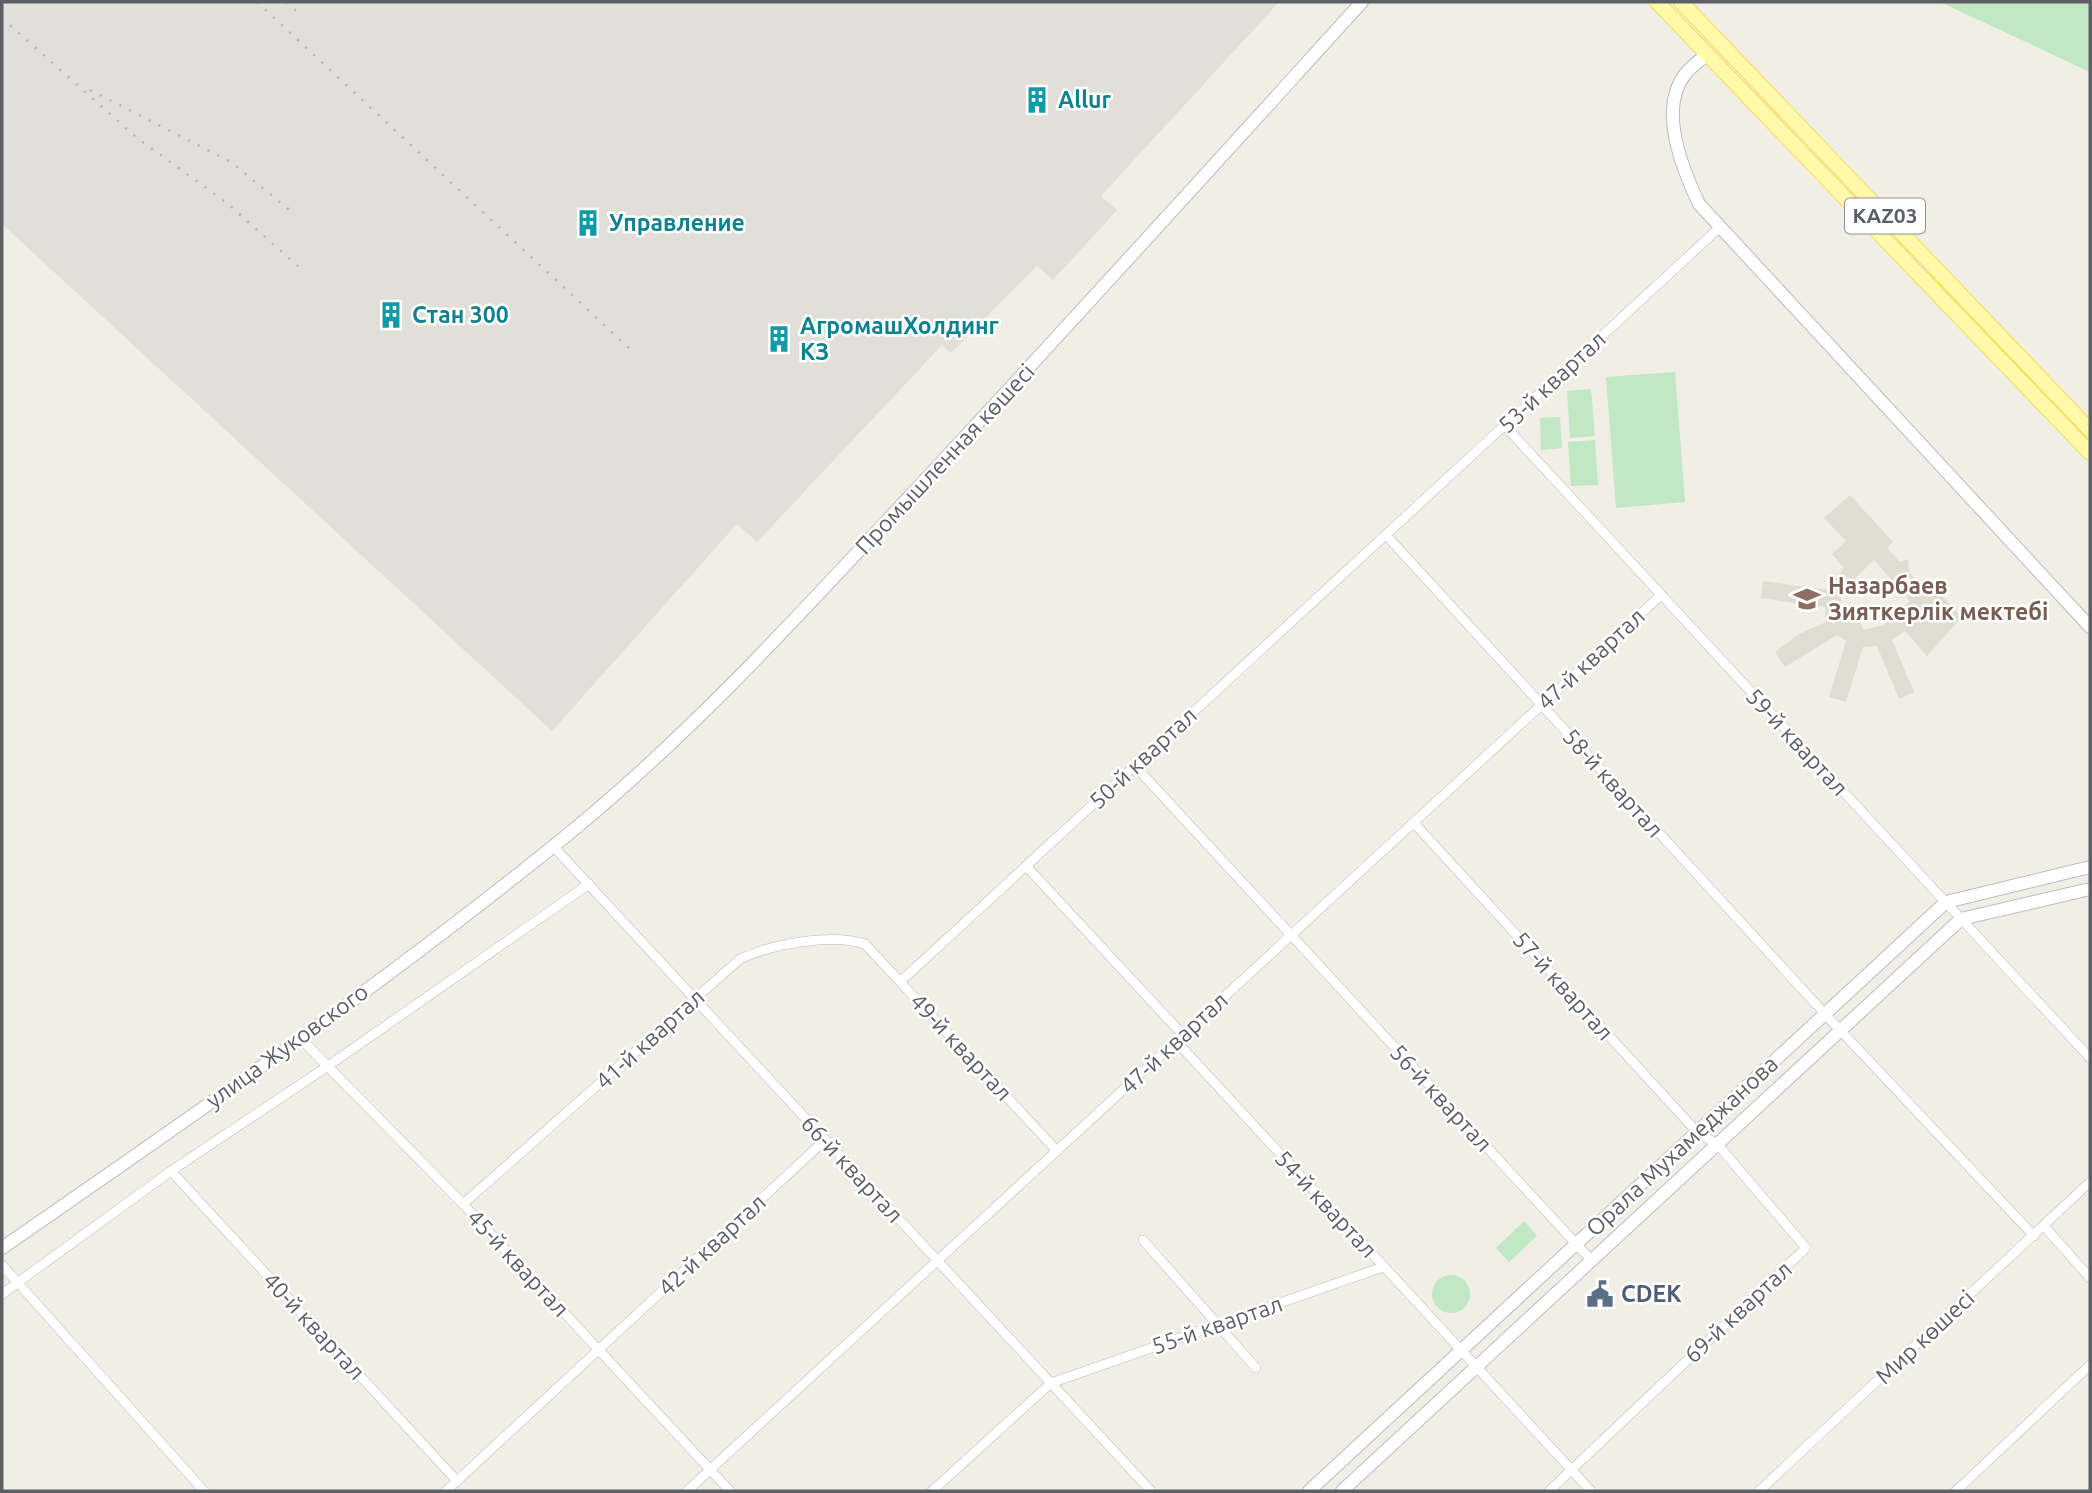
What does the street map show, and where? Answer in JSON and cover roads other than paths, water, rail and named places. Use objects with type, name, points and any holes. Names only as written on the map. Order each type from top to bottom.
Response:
[{"type":"main road","name":"KАZ03","points":[[1657,2],[2090,453]]},
{"type":"main road","name":"KАZ03","points":[[1681,2],[2090,430]]},
{"type":"main road","points":[[1707,54],[1718,41]]},
{"type":"street","name":"Промышленная көшесі","points":[[566,836],[687,727],[824,588],[1076,318],[1362,2]]},
{"type":"street","points":[[1707,54],[1684,76],[1674,95],[1674,117],[1687,178],[1699,204],[1718,229],[2090,627]]},
{"type":"street","name":"53-й квартал","points":[[1386,535],[1718,229]]},
{"type":"street","name":"59-й квартал","points":[[1505,425],[2090,1058]]},
{"type":"street","name":"58-й квартал","points":[[1386,535],[1840,1031],[2034,1236]]},
{"type":"street","name":"50-й квартал","points":[[901,981],[1386,535]]},
{"type":"street","name":"47-й квартал","points":[[687,1491],[1661,595]]},
{"type":"street","name":"56-й квартал","points":[[1135,766],[1591,1261]]},
{"type":"street","name":"57-й квартал","points":[[1414,823],[1697,1132],[1717,1144]]},
{"type":"street","name":"улица Жуковского","points":[[2,1248],[301,1039],[566,836]]},
{"type":"street","name":"66-й квартал","points":[[553,846],[1151,1491]]},
{"type":"street","name":"54-й квартал","points":[[1026,866],[1383,1267],[1591,1491]]},
{"type":"street","name":"Орала Мухамеджанова","points":[[1309,1491],[1946,902],[2090,867]]},
{"type":"street","points":[[2,1294],[171,1171],[328,1066],[589,884]]},
{"type":"street","name":"Орала Мухамеджанова","points":[[1342,1491],[1961,919],[2090,889]]},
{"type":"street","name":"41-й квартал","points":[[464,1204],[740,959],[761,949],[846,938],[865,944]]},
{"type":"street","name":"49-й квартал","points":[[865,944],[1057,1151]]},
{"type":"street","name":"45-й квартал","points":[[301,1039],[464,1204],[730,1491]]},
{"type":"street","name":"42-й квартал","points":[[446,1491],[825,1140]]},
{"type":"street","name":"69-й квартал","points":[[1572,1470],[1806,1248],[1717,1144]]},
{"type":"street","name":"40-й квартал","points":[[171,1171],[457,1481]]},
{"type":"street","name":"Мир көшесі","points":[[1759,1491],[2090,1184]]},
{"type":"street","points":[[2044,1226],[2090,1278]]},
{"type":"street","points":[[1143,1240],[1256,1368]]},
{"type":"street","points":[[2,1265],[15,1283],[204,1491]]},
{"type":"street","name":"55-й квартал","points":[[1051,1383],[1383,1267]]},
{"type":"street","points":[[1956,1491],[2090,1365]]},
{"type":"street","points":[[932,1491],[1051,1383]]},
{"type":"street","points":[[1549,1491],[1572,1470]]},
{"type":"railway","points":[[257,2],[629,348]]},
{"type":"railway","points":[[286,2],[301,15]]},
{"type":"railway","points":[[2,18],[137,138],[227,203],[300,268]]},
{"type":"railway","points":[[90,90],[231,162],[292,212]]},
{"type":"place","name":"Allur","points":[[1037,100]]},
{"type":"place","name":"Управление","points":[[588,223]]},
{"type":"place","name":"Стан 300","points":[[391,315]]},
{"type":"place","name":"АгромашХолдинг КЗ","points":[[779,339]]},
{"type":"place","name":"Назарбаев Зияткерлік мектебі","points":[[1807,599]]},
{"type":"place","name":"CDEK","points":[[1600,1294]]}]
